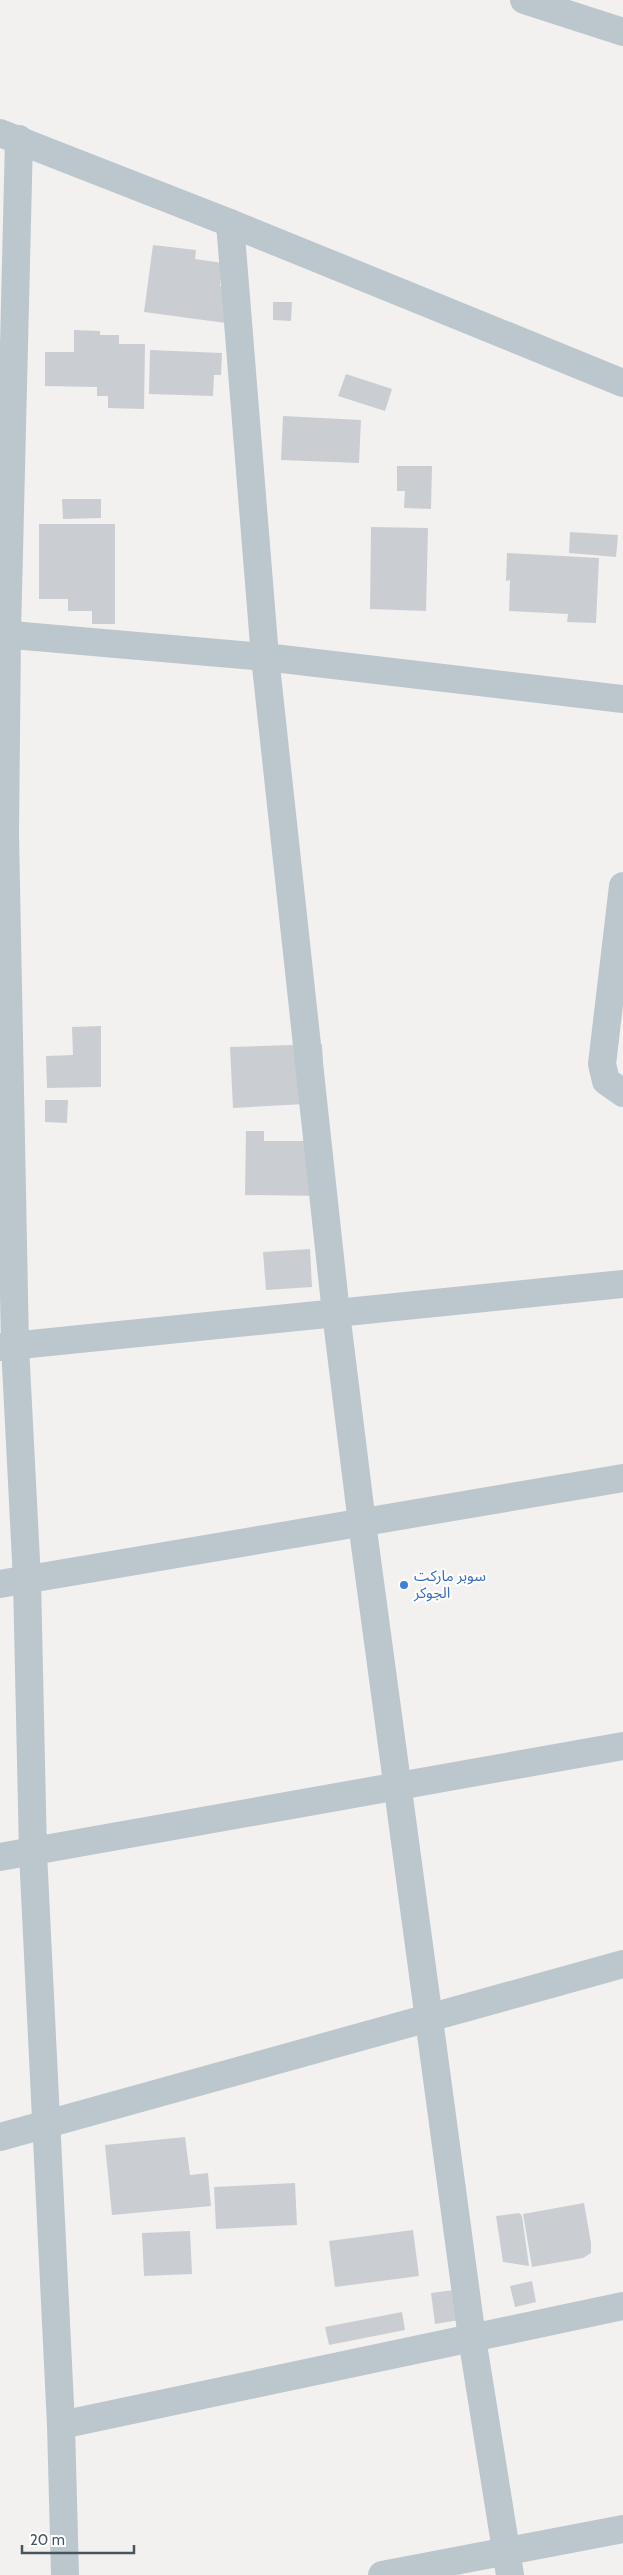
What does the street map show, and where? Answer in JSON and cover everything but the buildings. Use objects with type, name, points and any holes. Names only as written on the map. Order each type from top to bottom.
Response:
[{"type":"street","points":[[524,0],[623,32]]},
{"type":"street","points":[[64,2575],[61,2425],[33,1853],[27,1580],[8,1346],[4,634],[9,136],[230,223],[623,383]]},
{"type":"street","points":[[230,223],[265,657],[304,1002],[336,1313],[362,1523],[472,2338],[509,2564]]},
{"type":"street","points":[[4,634],[265,657],[623,698]]},
{"type":"street","points":[[623,886],[602,1064],[606,1081],[623,1093]]},
{"type":"street","points":[[8,1346],[623,1284]]},
{"type":"street","points":[[0,1584],[623,1478]]},
{"type":"street","points":[[0,1858],[623,1746]]},
{"type":"street","points":[[0,2137],[623,1964]]},
{"type":"street","points":[[61,2425],[623,2306]]},
{"type":"street","points":[[382,2575],[509,2564],[623,2529]]},
{"type":"place","name":"سوبر ماركت الجوكر","points":[[404,1585]]}]
